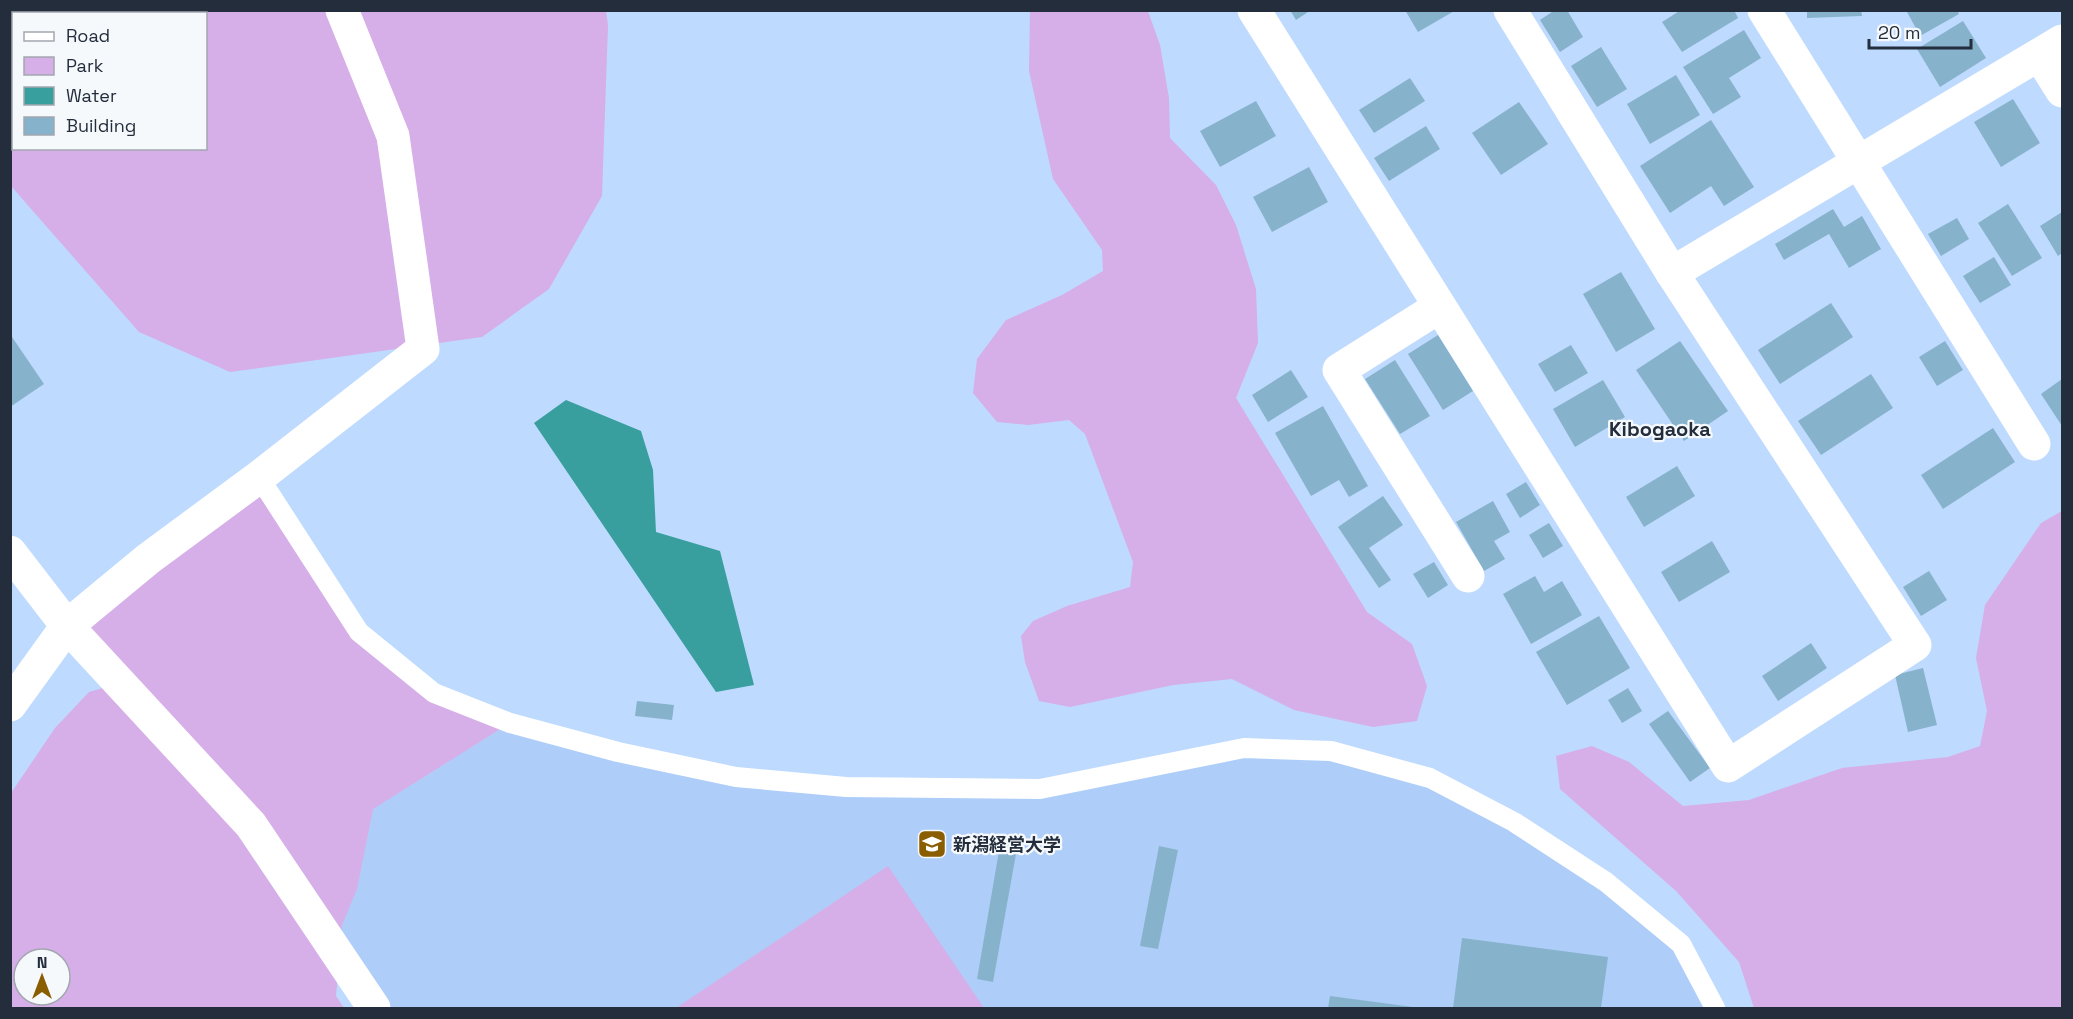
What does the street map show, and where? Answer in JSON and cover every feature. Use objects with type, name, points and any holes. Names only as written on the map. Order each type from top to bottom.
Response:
[{"type":"street","points":[[10,705],[67,626],[148,559],[259,477],[423,349],[393,136],[342,10]]},
{"type":"street","points":[[1254,10],[1728,766],[1915,645],[1672,273],[1510,10]]},
{"type":"street","points":[[1764,10],[2034,444]]},
{"type":"street","points":[[1672,273],[2051,48],[2062,91]]},
{"type":"street","points":[[1440,307],[1339,370],[1468,576]]},
{"type":"street","points":[[10,552],[67,626],[251,825],[374,1008]]},
{"type":"lane","points":[[259,477],[359,632],[434,693],[510,723],[618,752],[736,777],[846,788],[1040,789],[1244,748],[1331,751],[1430,778],[1514,822],[1606,882],[1681,944],[1715,1008]]},
{"type":"shaded area","name":"新潟経営大学","points":[[510,723],[736,777],[1040,789],[1244,748],[1331,751],[1430,778],[1514,822],[1681,944],[1715,1008],[374,1008],[279,867]]},
{"type":"green space","points":[[606,11],[608,25],[602,196],[549,289],[482,337],[230,372],[139,332],[11,186],[10,42],[12,41],[12,150],[207,150],[207,12],[200,12]]},
{"type":"green space","points":[[1030,11],[1148,11],[1160,45],[1169,98],[1170,138],[1216,185],[1236,225],[1256,289],[1258,343],[1236,398],[1367,612],[1412,644],[1427,686],[1417,721],[1373,727],[1294,710],[1232,679],[1173,685],[1070,707],[1039,701],[1025,662],[1021,636],[1033,621],[1067,606],[1130,587],[1133,562],[1085,434],[1069,420],[1028,425],[997,422],[973,393],[977,359],[1006,320],[1062,295],[1103,271],[1102,250],[1053,179],[1029,71]]},
{"type":"green space","points":[[259,477],[359,632],[434,693],[510,723],[373,809],[357,889],[342,925],[336,996],[344,1008],[11,1008],[11,793],[55,728],[89,692],[120,683],[67,626]]},
{"type":"green space","points":[[2062,511],[2062,1008],[1754,1008],[1739,962],[1676,891],[1560,789],[1556,756],[1592,746],[1629,762],[1683,806],[1749,800],[1842,768],[1948,757],[1980,746],[1987,711],[1976,658],[1985,605],[2041,523]]},
{"type":"green space","points":[[888,866],[984,1008],[676,1008]]},
{"type":"water","points":[[566,400],[641,431],[653,470],[656,532],[720,551],[754,685],[716,692],[534,423]]},
{"type":"building","points":[[1290,10],[1311,10],[1296,20]]},
{"type":"building","points":[[1405,10],[1456,10],[1418,32]]},
{"type":"building","points":[[1555,10],[1567,10],[1583,37],[1560,52],[1540,20]]},
{"type":"building","points":[[1681,10],[1734,10],[1738,18],[1682,52],[1662,22]]},
{"type":"building","points":[[1807,10],[1861,10],[1862,16],[1807,18]]},
{"type":"building","points":[[1906,10],[1957,10],[1959,14],[1920,36]]},
{"type":"building","points":[[1963,21],[1986,58],[1940,87],[1917,49]]},
{"type":"building","points":[[1744,30],[1761,58],[1729,78],[1741,97],[1713,114],[1683,67]]},
{"type":"building","points":[[1601,47],[1627,89],[1597,107],[1571,66]]},
{"type":"building","points":[[1676,75],[1700,115],[1650,144],[1627,104]]},
{"type":"building","points":[[1410,78],[1425,101],[1374,133],[1359,110]]},
{"type":"building","points":[[2013,99],[2040,143],[2001,167],[1974,122]]},
{"type":"building","points":[[1256,101],[1276,136],[1220,167],[1200,131]]},
{"type":"building","points":[[1519,102],[1548,144],[1501,175],[1472,133]]},
{"type":"building","points":[[1711,120],[1754,187],[1724,206],[1711,186],[1670,213],[1640,166]]},
{"type":"building","points":[[1426,126],[1440,149],[1389,181],[1374,158]]},
{"type":"building","points":[[1309,167],[1328,202],[1272,232],[1253,197]]},
{"type":"building","points":[[2008,204],[2042,258],[2012,276],[1978,223]]},
{"type":"building","points":[[1833,209],[1844,227],[1862,216],[1881,249],[1849,268],[1829,234],[1784,260],[1775,244]]},
{"type":"building","points":[[2062,212],[2062,253],[2058,256],[2040,226]]},
{"type":"building","points":[[1957,218],[1969,239],[1941,256],[1928,234]]},
{"type":"building","points":[[1994,257],[2011,285],[1980,303],[1963,276]]},
{"type":"building","points":[[1621,272],[1655,329],[1616,352],[1583,294]]},
{"type":"building","points":[[1831,303],[1853,337],[1780,384],[1758,350]]},
{"type":"building","points":[[10,334],[44,384],[10,407]]},
{"type":"building","points":[[1438,335],[1473,391],[1443,410],[1408,354]]},
{"type":"building","points":[[1680,341],[1728,411],[1684,441],[1636,370]]},
{"type":"building","points":[[1945,341],[1963,370],[1937,386],[1919,357]]},
{"type":"building","points":[[1571,345],[1588,373],[1555,392],[1538,364]]},
{"type":"building","points":[[1395,360],[1430,416],[1400,434],[1365,379]]},
{"type":"building","points":[[1291,370],[1308,397],[1268,422],[1252,395]]},
{"type":"building","points":[[1871,374],[1893,408],[1821,455],[1798,421]]},
{"type":"building","points":[[2062,379],[2062,426],[2041,394]]},
{"type":"building","points":[[1603,380],[1625,417],[1575,447],[1553,409]]},
{"type":"building","points":[[1323,406],[1368,486],[1349,497],[1339,480],[1311,496],[1275,433]]},
{"type":"building","points":[[1993,428],[2015,462],[1943,509],[1921,475]]},
{"type":"building","points":[[1677,466],[1695,496],[1644,527],[1626,497]]},
{"type":"building","points":[[1526,482],[1540,505],[1520,518],[1506,494]]},
{"type":"building","points":[[1383,496],[1403,525],[1369,548],[1391,580],[1379,588],[1338,527]]},
{"type":"building","points":[[1493,501],[1510,532],[1494,541],[1505,559],[1484,571],[1456,522]]},
{"type":"building","points":[[1549,523],[1563,546],[1543,558],[1529,535]]},
{"type":"building","points":[[1712,541],[1730,572],[1679,602],[1661,572]]},
{"type":"building","points":[[1434,562],[1448,585],[1428,598],[1413,574]]},
{"type":"building","points":[[1929,571],[1947,600],[1921,616],[1903,587]]},
{"type":"building","points":[[1535,576],[1544,592],[1562,581],[1582,615],[1531,644],[1503,594]]},
{"type":"building","points":[[1599,616],[1630,668],[1567,705],[1536,652]]},
{"type":"building","points":[[1811,643],[1827,668],[1778,701],[1762,676]]},
{"type":"building","points":[[1923,668],[1937,725],[1908,732],[1895,675]]},
{"type":"building","points":[[1628,688],[1642,711],[1622,723],[1608,700]]},
{"type":"building","points":[[637,701],[674,705],[672,720],[635,716]]},
{"type":"building","points":[[1668,711],[1710,768],[1690,782],[1649,724]]},
{"type":"building","points":[[1159,846],[1178,850],[1158,949],[1140,946]]},
{"type":"building","points":[[999,851],[1016,854],[993,982],[977,979]]},
{"type":"building","points":[[1462,938],[1608,957],[1601,1008],[1453,1008]]},
{"type":"building","points":[[1330,996],[1413,1007],[1413,1008],[1328,1008]]},
{"type":"place","name":"新潟経営大学","points":[[932,844]]},
{"type":"district","name":"Kibogaoka","points":[[1660,429]]}]
